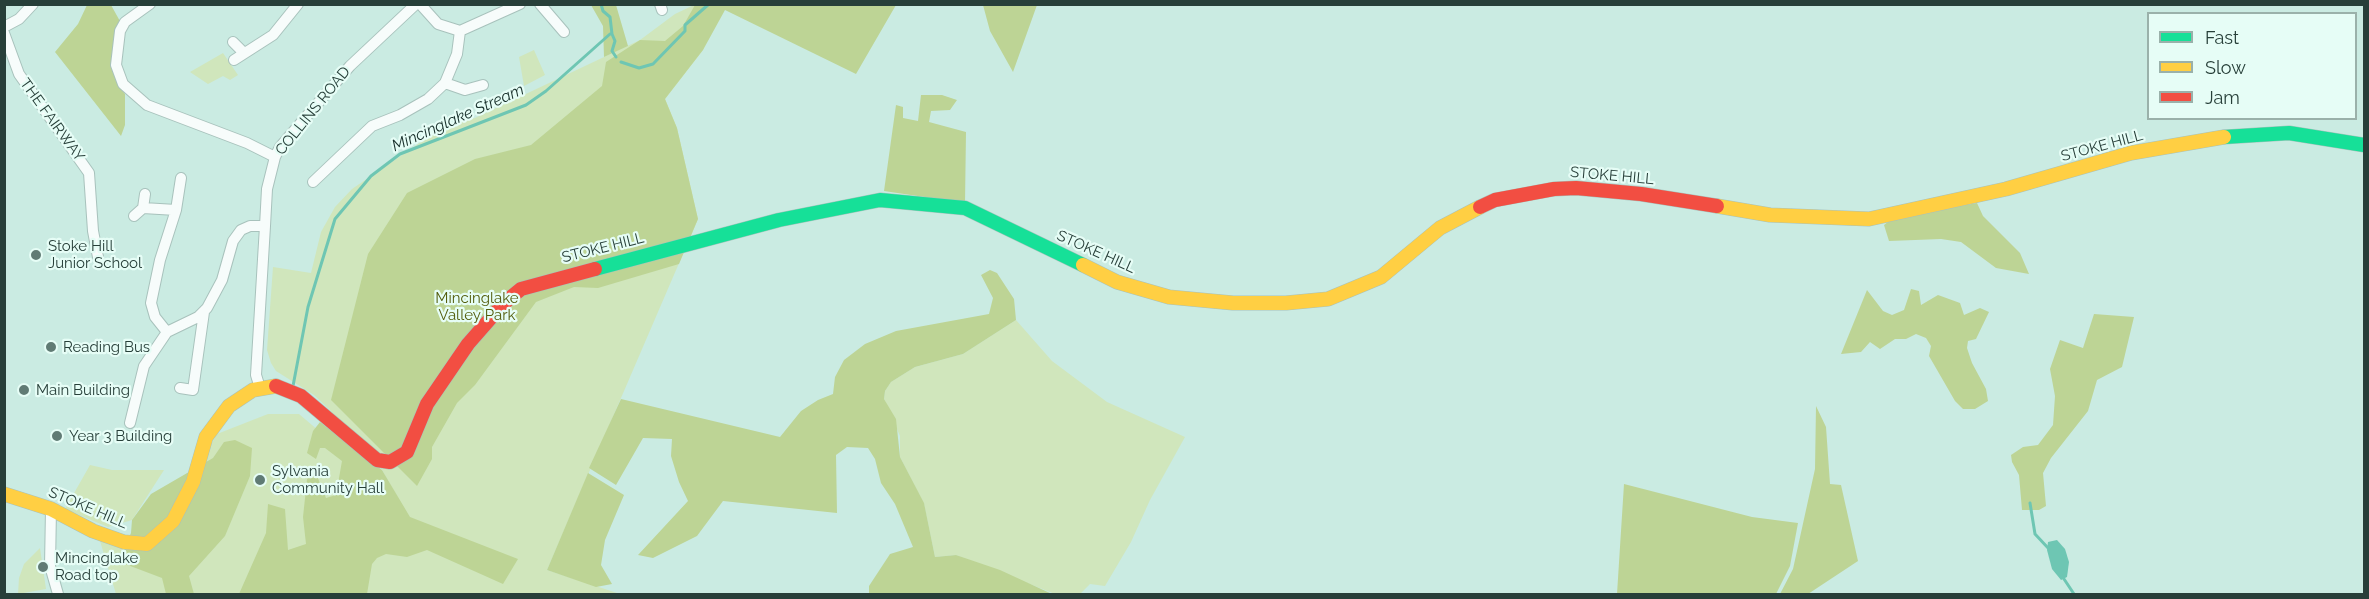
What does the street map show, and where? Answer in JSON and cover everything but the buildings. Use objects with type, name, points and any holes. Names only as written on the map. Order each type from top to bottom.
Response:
[{"type":"street","points":[[4,27],[19,19],[33,4]]},
{"type":"street","points":[[150,4],[125,22],[120,32],[116,65],[123,84],[147,105],[247,142],[275,157]]},
{"type":"street","points":[[232,42],[238,56],[273,35],[298,4]]},
{"type":"street","points":[[418,4],[438,24],[460,31],[520,4]]},
{"type":"street","name":"COLLINS ROAD","points":[[260,388],[256,375],[267,189],[275,157],[280,147],[350,66],[418,4]]},
{"type":"street","points":[[540,4],[562,29],[550,33]]},
{"type":"street","points":[[313,182],[372,126],[420,104],[445,83],[457,54],[460,31]]},
{"type":"street","name":"THE FAIRWAY","points":[[4,33],[12,59],[24,84],[94,171],[98,257]]},
{"type":"street","points":[[445,83],[465,90],[483,86]]},
{"type":"street","name":"STOKE HILL","points":[[4,494],[51,509],[93,531],[124,542],[147,544],[173,521],[193,482],[206,437],[229,406],[242,396],[260,388],[275,386],[292,391],[377,460],[390,462],[407,452],[428,404],[468,344],[504,303],[521,289],[779,220],[880,200],[965,208],[1117,282],[1169,297],[1233,303],[1286,303],[1328,299],[1363,286],[1381,277],[1440,228],[1468,213],[1495,200],[1554,189],[1576,188],[1641,194],[1770,215],[1869,219],[2006,189],[2131,153],[2220,137],[2289,132],[2364,145]]},
{"type":"street","points":[[166,332],[155,317],[151,303],[160,260],[176,210],[181,178]]},
{"type":"street","points":[[134,216],[143,208],[145,194]]},
{"type":"street","points":[[143,208],[176,210]]},
{"type":"street","points":[[180,388],[193,390],[204,312],[222,280],[233,241],[241,230],[250,226],[265,226]]},
{"type":"street","points":[[130,423],[144,366],[166,332],[204,312]]},
{"type":"street","points":[[51,509],[50,566],[58,594]]},
{"type":"green space","points":[[87,5],[111,5],[121,23],[117,83],[125,94],[125,125],[121,136],[55,52],[78,24]]},
{"type":"green space","points":[[591,5],[616,5],[628,46],[604,57],[603,26]]},
{"type":"green space","name":"Mincinglake Valley Park","points":[[694,5],[720,5],[703,50],[665,99],[677,128],[698,219],[547,570],[620,594],[116,594],[100,541],[149,551],[217,434],[268,414],[299,414],[398,498],[382,470],[330,410],[314,395],[276,371],[271,363],[267,350],[273,267],[311,273],[321,232],[335,207],[352,189],[443,127],[475,118],[640,40],[675,14]]},
{"type":"green space","points":[[695,5],[896,5],[856,74],[725,10],[703,50],[665,99],[677,128],[698,219],[679,264],[598,288],[574,287],[536,302],[475,385],[457,403],[432,447],[432,459],[417,486],[331,400],[368,254],[407,193],[475,159],[531,145],[602,86],[606,62],[640,40],[665,41],[683,26]]},
{"type":"green space","points":[[983,5],[1037,5],[1013,72],[990,31]]},
{"type":"green space","points":[[534,50],[545,75],[524,86],[519,57]]},
{"type":"green space","points":[[223,53],[238,75],[230,80],[223,76],[208,84],[190,72]]},
{"type":"green space","points":[[921,95],[942,95],[957,100],[950,110],[931,111],[929,122],[966,132],[965,203],[884,191],[896,105],[903,107],[903,118],[918,121]]},
{"type":"green space","points":[[1977,203],[1983,216],[2020,253],[2029,274],[1996,268],[1961,242],[1941,239],[1889,241],[1884,225],[1893,218]]},
{"type":"green space","points":[[990,270],[997,273],[1014,299],[1016,320],[963,354],[915,367],[891,382],[885,391],[884,399],[896,419],[900,457],[924,503],[935,557],[956,555],[1000,570],[1052,594],[869,594],[869,586],[890,554],[913,547],[895,504],[881,483],[875,459],[868,448],[847,447],[836,455],[837,513],[723,501],[697,536],[653,558],[638,555],[688,501],[671,456],[672,439],[643,438],[616,485],[589,468],[621,399],[780,437],[801,411],[833,394],[835,377],[844,360],[865,344],[896,331],[989,314],[993,298],[981,275]]},
{"type":"green space","points":[[1911,289],[1919,291],[1921,305],[1938,295],[1960,303],[1964,315],[1980,308],[1989,312],[1976,339],[1968,341],[1967,348],[1972,363],[1986,389],[1988,401],[1975,409],[1963,409],[1955,401],[1929,356],[1931,346],[1926,338],[1916,334],[1906,339],[1895,339],[1880,349],[1870,342],[1861,352],[1841,354],[1867,290],[1883,311],[1892,315],[1904,310]]},
{"type":"green space","points":[[2094,314],[2134,317],[2122,367],[2097,380],[2088,411],[2051,458],[2043,473],[2046,506],[2039,510],[2022,510],[2019,475],[2011,455],[2023,447],[2038,445],[2053,425],[2055,396],[2050,369],[2060,340],[2083,348]]},
{"type":"green space","points":[[1016,320],[1052,361],[1107,402],[1185,437],[1150,500],[1131,542],[1105,586],[1090,584],[1080,594],[1055,594],[956,555],[935,557],[924,504],[900,457],[900,436],[884,399],[885,391],[891,382],[915,367],[963,354]]},
{"type":"green space","points":[[1816,406],[1826,427],[1830,484],[1841,485],[1858,561],[1808,594],[1780,594],[1793,569],[1815,469]]},
{"type":"green space","points":[[320,422],[382,470],[410,517],[518,559],[503,584],[427,550],[407,557],[386,554],[377,558],[372,564],[367,594],[239,594],[266,533],[268,504],[285,509],[288,550],[306,544],[303,517],[308,470],[317,476],[326,498],[336,495],[342,461],[325,448],[320,448],[316,459],[307,453],[313,431]]},
{"type":"green space","points":[[235,440],[252,448],[250,476],[225,536],[189,576],[194,594],[166,594],[162,578],[125,564],[123,551],[131,533],[132,520],[151,494],[213,458],[224,442]]},
{"type":"green space","points":[[90,465],[112,470],[164,470],[132,520],[108,527],[65,509]]},
{"type":"green space","points":[[588,473],[624,495],[605,540],[601,565],[612,584],[596,587],[547,570]]},
{"type":"green space","points":[[1624,484],[1752,517],[1798,523],[1790,566],[1776,594],[1617,594]]},
{"type":"green space","points":[[40,548],[46,589],[18,594],[19,578],[24,564]]},
{"type":"shaded area","points":[[2057,540],[2065,549],[2069,562],[2067,577],[2061,580],[2052,569],[2047,550],[2048,542]]},
{"type":"waterway","points":[[601,4],[603,11],[610,17],[612,34]]},
{"type":"waterway","name":"Mincinglake Stream","points":[[621,62],[639,68],[653,64],[685,31],[685,25],[709,4]]},
{"type":"waterway","name":"Mincinglake Stream","points":[[293,386],[308,307],[335,219],[371,176],[400,154],[526,105],[546,91],[610,34],[615,41],[612,51],[616,57]]},
{"type":"waterway","points":[[2030,503],[2035,534],[2049,549]]},
{"type":"waterway","points":[[2062,576],[2074,594]]},
{"type":"traffic: fast","points":[[2224,137],[2289,133],[2364,145]]},
{"type":"traffic: fast","points":[[595,269],[779,220],[880,200],[965,208],[1083,265]]},
{"type":"traffic: slow","points":[[1717,206],[1770,215],[1869,219],[2006,189],[2131,153],[2224,137]]},
{"type":"traffic: slow","points":[[1083,265],[1117,282],[1169,297],[1233,303],[1286,303],[1328,299],[1381,277],[1440,228],[1480,207]]},
{"type":"traffic: slow","points":[[4,494],[51,509],[93,531],[124,542],[147,544],[173,521],[193,482],[206,437],[229,406],[253,390],[276,386]]},
{"type":"traffic: jam","points":[[1480,207],[1495,200],[1554,189],[1576,188],[1641,194],[1717,206]]},
{"type":"traffic: jam","points":[[276,386],[301,396],[377,460],[390,462],[407,452],[427,404],[468,344],[504,303],[521,289],[595,269]]},
{"type":"place","name":"Stoke Hill Junior School","points":[[36,255]]},
{"type":"place","name":"Reading Bus","points":[[51,347]]},
{"type":"place","name":"Main Building","points":[[24,390]]},
{"type":"place","name":"Year 3 Building","points":[[57,436]]},
{"type":"place","name":"Sylvania Community Hall","points":[[260,480]]},
{"type":"place","name":"Mincinglake Road top","points":[[43,567]]}]
